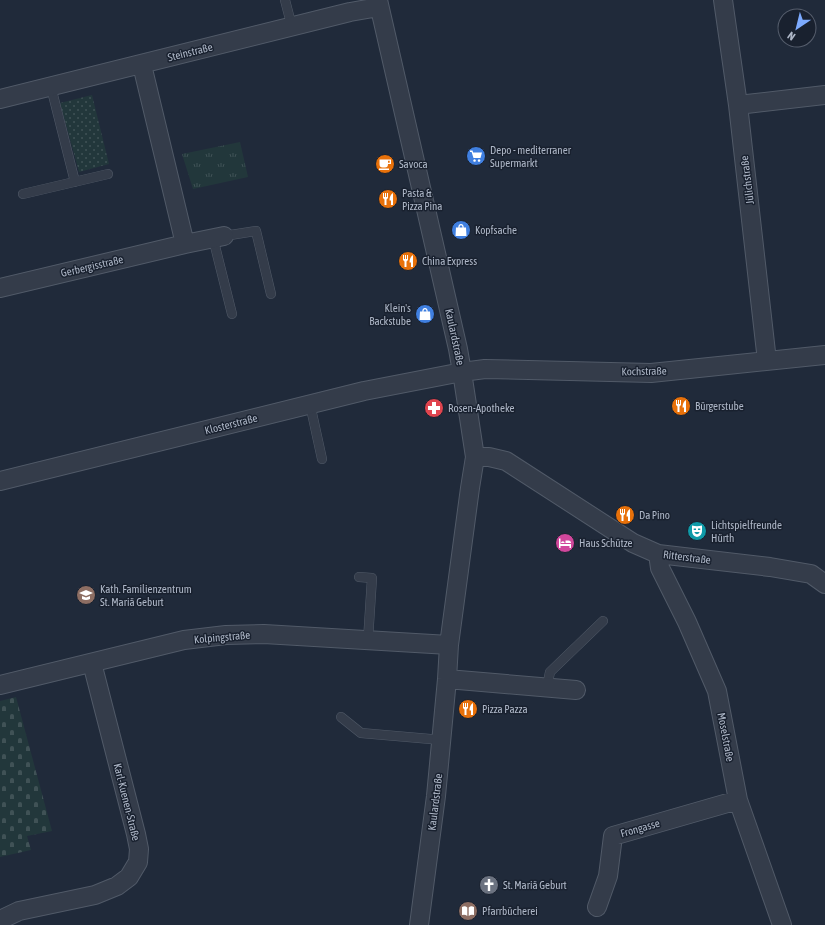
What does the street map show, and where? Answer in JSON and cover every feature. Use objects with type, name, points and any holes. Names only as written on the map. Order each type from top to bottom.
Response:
[{"type":"street","name":"Jülichstraße","points":[[723,0],[738,105],[767,361]]},
{"type":"street","name":"Steinstraße","points":[[0,99],[292,27],[379,3]]},
{"type":"street","name":"Kaulardstraße","points":[[379,3],[462,372],[475,457],[468,496],[449,645],[442,740],[419,925]]},
{"type":"street","points":[[142,64],[185,244]]},
{"type":"street","points":[[738,105],[825,95]]},
{"type":"street","name":"Gerbergisstraße","points":[[0,288],[219,237]]},
{"type":"street","name":"Kochstraße","points":[[462,372],[490,369],[651,373],[825,355]]},
{"type":"street","name":"Klosterstraße","points":[[0,481],[364,391],[462,372]]},
{"type":"street","name":"Ritterstraße","points":[[475,457],[489,457],[506,461],[633,543],[658,554],[776,568],[811,574],[825,584]]},
{"type":"street","name":"Moselstraße","points":[[658,554],[660,568],[687,622],[717,691],[738,800],[782,925]]},
{"type":"street","name":"Kolpingstraße","points":[[0,685],[184,640],[226,635],[264,634],[449,645]]},
{"type":"street","name":"Karl-Kuenen-Straße","points":[[0,920],[18,911],[95,895],[117,886],[129,877],[138,862],[139,849],[136,834],[92,663]]},
{"type":"street","points":[[447,679],[576,690]]},
{"type":"street","name":"Frongasse","points":[[597,907],[608,876],[613,836],[738,800]]},
{"type":"lane","points":[[285,0],[292,27]]},
{"type":"lane","points":[[51,87],[75,182]]},
{"type":"lane","points":[[23,194],[108,174]]},
{"type":"lane","points":[[232,314],[219,237],[256,231],[271,294]]},
{"type":"lane","points":[[310,404],[322,458]]},
{"type":"lane","points":[[359,577],[372,578],[368,640]]},
{"type":"lane","points":[[548,687],[550,672],[604,621]]},
{"type":"lane","points":[[341,718],[361,733],[442,740]]},
{"type":"green space","points":[[92,95],[109,164],[79,172],[60,103]]},
{"type":"green space","points":[[240,142],[248,177],[193,189],[182,154]]},
{"type":"green space","points":[[16,697],[52,831],[27,836],[31,850],[0,857],[0,701]]},
{"type":"place","name":"Depo - mediterraner Supermarkt","points":[[476,156]]},
{"type":"place","name":"Savoca","points":[[385,164]]},
{"type":"place","name":"Pasta & Pizza Pina","points":[[388,199]]},
{"type":"place","name":"Kopfsache","points":[[461,230]]},
{"type":"place","name":"China Express","points":[[408,261]]},
{"type":"place","name":"Klein's Backstube","points":[[425,314]]},
{"type":"place","name":"Bürgerstube","points":[[681,406]]},
{"type":"place","name":"Rosen-Apotheke","points":[[434,408]]},
{"type":"place","name":"Da Pino","points":[[625,515]]},
{"type":"place","name":"Lichtspielfreunde Hürth","points":[[697,531]]},
{"type":"place","name":"Haus Schütze","points":[[565,543]]},
{"type":"place","name":"Kath. Familienzentrum St. Mariä Geburt","points":[[86,595]]},
{"type":"place","name":"Pizza Pazza","points":[[468,709]]},
{"type":"place","name":"St. Mariä Geburt","points":[[489,885]]},
{"type":"place","name":"Pfarrbücherei","points":[[468,911]]}]
